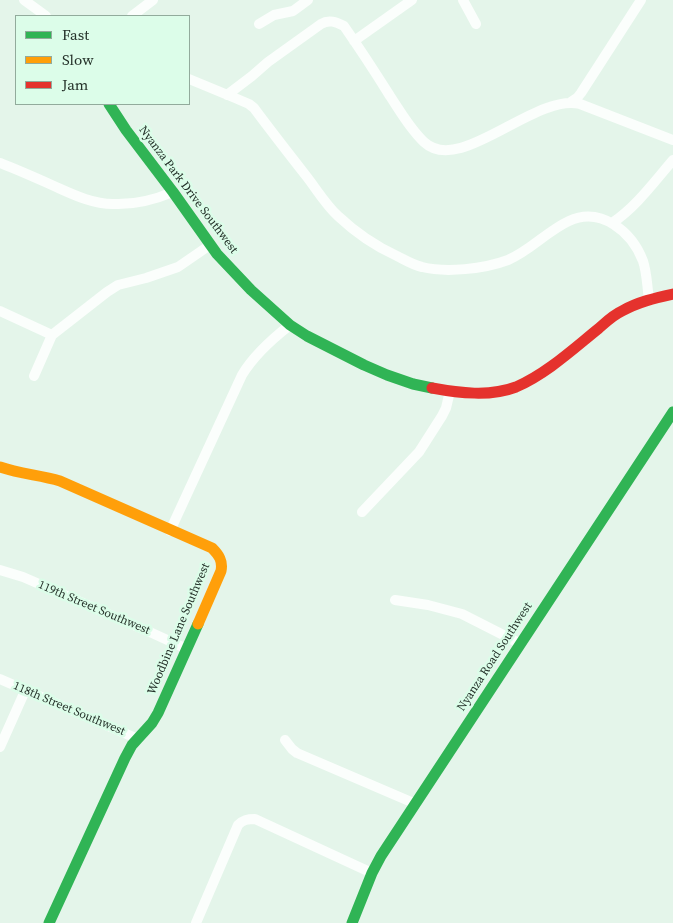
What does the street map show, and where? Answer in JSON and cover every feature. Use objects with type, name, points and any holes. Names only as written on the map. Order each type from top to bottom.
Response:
[{"type":"street","points":[[24,0],[45,15]]},
{"type":"street","points":[[133,15],[153,0]]},
{"type":"street","points":[[259,24],[274,15],[293,12],[308,0]]},
{"type":"street","points":[[354,41],[412,0]]},
{"type":"street","points":[[463,0],[476,24]]},
{"type":"street","points":[[227,95],[268,62],[321,24],[328,21],[334,22],[344,26],[406,120],[423,141],[433,148],[458,150],[551,106],[571,102],[577,98],[641,0]]},
{"type":"street","points":[[190,79],[254,108],[329,207],[360,235],[381,249],[417,265],[440,270],[474,268],[508,260],[576,218],[600,218],[618,226],[631,239],[646,273],[649,299]]},
{"type":"street","points":[[571,102],[673,140]]},
{"type":"street","name":"Nyanza Park Drive Southwest","points":[[110,105],[216,254],[251,290],[290,325],[307,336],[364,364],[418,385],[450,391],[477,393],[495,392],[515,387],[542,373],[621,312],[649,299],[673,294]]},
{"type":"street","points":[[612,223],[632,207],[673,160]]},
{"type":"street","points":[[0,162],[93,201],[112,204],[144,202],[173,192]]},
{"type":"street","points":[[34,376],[52,336],[118,285],[178,267],[210,245]]},
{"type":"street","points":[[0,311],[52,336]]},
{"type":"street","points":[[0,467],[58,480],[170,531],[242,375],[253,359],[290,325]]},
{"type":"street","points":[[362,512],[419,452],[442,416],[450,391]]},
{"type":"street","name":"Nyanza Road Southwest","points":[[352,923],[372,873],[381,856],[673,412]]},
{"type":"street","name":"Woodbine Lane Southwest","points":[[49,923],[124,758],[132,745],[152,723],[158,712],[222,569],[218,552],[170,531]]},
{"type":"street","name":"119th Street Southwest","points":[[0,570],[24,577],[187,650]]},
{"type":"street","points":[[395,600],[428,605],[462,614],[521,644]]},
{"type":"street","name":"118th Street Southwest","points":[[0,679],[138,739]]},
{"type":"street","points":[[0,747],[25,690]]},
{"type":"street","points":[[285,740],[292,750],[297,753],[416,804]]},
{"type":"street","points":[[196,923],[238,825],[244,820],[255,820],[372,873]]},
{"type":"traffic: fast","points":[[110,105],[217,254],[251,290],[290,325],[307,336],[364,365],[413,384],[432,388]]},
{"type":"traffic: fast","points":[[352,923],[372,873],[381,856],[673,412]]},
{"type":"traffic: fast","points":[[49,923],[125,758],[132,745],[152,723],[158,713],[198,624]]},
{"type":"traffic: slow","points":[[0,467],[60,481],[212,548],[220,558],[221,571],[198,624]]},
{"type":"traffic: jam","points":[[432,388],[464,393],[485,393],[516,387],[527,382],[569,353],[609,319],[619,313],[640,303],[673,294]]}]
